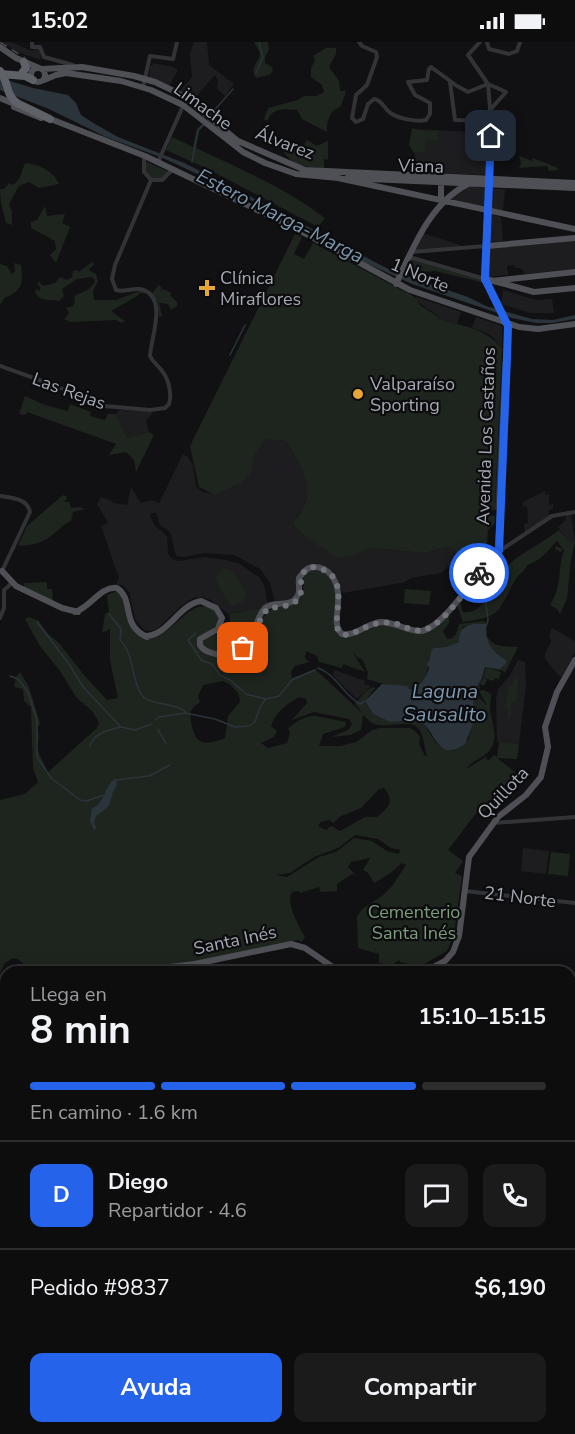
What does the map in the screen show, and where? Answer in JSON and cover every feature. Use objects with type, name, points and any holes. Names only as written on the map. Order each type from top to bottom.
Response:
[{"type":"highway","points":[[22,73],[26,68],[24,62]]},
{"type":"highway","points":[[0,72],[25,76],[37,72]]},
{"type":"highway","points":[[0,72],[37,72]]},
{"type":"highway","points":[[0,72],[6,79],[9,95],[17,103],[50,118]]},
{"type":"main road","points":[[0,47],[37,72],[45,74],[44,80]]},
{"type":"main road","name":"Álvarez","points":[[37,72],[83,68],[146,80],[172,90],[184,102],[236,140],[291,165],[310,171],[424,179],[452,177],[489,182]]},
{"type":"main road","name":"Limache","points":[[37,72],[37,82],[66,73],[143,87],[184,102],[234,146],[258,160],[296,174],[367,182]]},
{"type":"main road","points":[[167,97],[168,92],[172,90]]},
{"type":"main road","name":"1 Norte","points":[[0,100],[156,162],[424,298],[534,331],[575,325]]},
{"type":"main road","name":"1 Norte","points":[[0,100],[156,162]]},
{"type":"main road","name":"Limache","points":[[358,173],[367,182],[377,187],[575,229]]},
{"type":"main road","points":[[394,282],[421,231],[439,209],[442,201],[441,182],[443,178],[452,177]]},
{"type":"main road","name":"Viana","points":[[367,182],[424,179],[441,182],[489,182],[575,188]]},
{"type":"main road","points":[[489,182],[488,282],[505,323]]},
{"type":"main road","points":[[442,201],[470,183]]},
{"type":"main road","points":[[528,184],[575,183]]},
{"type":"main road","points":[[487,246],[575,238]]},
{"type":"main road","points":[[488,282],[496,279],[575,272]]},
{"type":"main road","points":[[488,282],[534,292],[575,288]]},
{"type":"main road","name":"Avenida Los Castaños","points":[[497,551],[505,323]]},
{"type":"main road","points":[[1,569],[12,583],[75,612],[88,608],[110,591],[120,590],[125,597],[132,625],[145,636],[157,636],[192,606],[208,603],[220,612],[222,621],[218,629],[201,638],[200,644],[203,650],[220,656],[231,655],[245,646],[267,607],[297,599],[301,576],[308,568],[316,567],[326,570],[332,577],[339,592],[337,626],[342,634],[350,634],[377,622],[394,623],[418,631],[426,630],[451,610],[497,551]]},
{"type":"main road","name":"Quillota","points":[[465,891],[471,854],[502,813],[526,795],[541,777],[548,744],[544,730],[554,694],[575,658]]},
{"type":"main road","points":[[436,966],[449,957],[458,942],[465,891]]},
{"type":"main road","name":"Santa Inés","points":[[178,966],[291,944],[305,948],[331,966]]},
{"type":"street","points":[[32,42],[32,47],[39,47],[46,58],[83,68]]},
{"type":"street","points":[[143,87],[150,56],[173,59],[177,42]]},
{"type":"street","points":[[359,42],[362,46],[376,52],[377,57],[367,85],[356,95],[352,118],[355,122],[363,119],[368,104],[374,99],[382,102],[392,114],[424,122],[429,117],[430,105],[428,101],[415,95],[409,81],[427,80],[429,68],[432,67],[468,92],[488,84],[506,92],[491,105]]},
{"type":"street","points":[[480,42],[469,56],[488,84],[491,105],[489,182]]},
{"type":"street","points":[[487,42],[489,49],[509,54],[517,51],[520,42]]},
{"type":"street","points":[[450,81],[454,120],[491,121]]},
{"type":"street","points":[[156,162],[184,102]]},
{"type":"street","points":[[144,159],[144,172],[151,180],[162,180],[172,170]]},
{"type":"street","name":"Las Rejas","points":[[0,366],[106,407],[159,409],[168,406],[171,399],[166,376],[150,356],[157,313],[154,299],[143,289],[116,290],[112,279],[117,257],[151,180]]},
{"type":"street","points":[[408,256],[487,246]]},
{"type":"street","points":[[408,256],[488,282]]},
{"type":"street","points":[[0,496],[24,501],[29,507],[29,516],[1,569]]},
{"type":"street","points":[[497,551],[552,516],[575,512]]},
{"type":"street","points":[[1,569],[17,538]]},
{"type":"street","points":[[0,618],[4,608],[4,590],[12,583]]},
{"type":"street","points":[[493,824],[575,817]]},
{"type":"street","name":"21 Norte","points":[[465,891],[575,903]]},
{"type":"shaded area","points":[[2,42],[11,42],[32,51],[38,48],[41,60],[17,52]]},
{"type":"shaded area","points":[[194,42],[207,42],[209,65],[234,84],[225,96],[217,89],[218,80],[215,75],[193,100],[179,92],[192,77],[190,54]]},
{"type":"shaded area","points":[[153,63],[178,70],[169,86],[149,77],[150,65]]},
{"type":"shaded area","points":[[416,129],[490,133],[487,175],[414,172]]},
{"type":"shaded area","points":[[466,186],[488,187],[486,208],[447,200]]},
{"type":"shaded area","points":[[492,189],[505,189],[503,211],[491,208]]},
{"type":"shaded area","points":[[490,214],[501,217],[503,241],[489,242]]},
{"type":"shaded area","points":[[422,233],[460,245],[460,246],[413,251]]},
{"type":"shaded area","points":[[575,240],[575,269],[525,274],[521,268],[515,268],[515,265],[507,266],[508,275],[487,277],[489,248]]},
{"type":"shaded area","points":[[503,290],[536,300],[552,299],[554,313],[530,313],[501,304]]},
{"type":"shaded area","points":[[417,297],[461,312],[457,324],[437,319],[438,316],[415,300],[414,298]]},
{"type":"shaded area","points":[[476,317],[502,326],[502,349],[493,337],[472,328]]},
{"type":"shaded area","points":[[119,410],[151,411],[152,414],[146,421],[149,432],[127,438],[116,414]]},
{"type":"shaded area","points":[[265,438],[286,441],[304,471],[308,493],[303,509],[293,522],[326,551],[354,555],[371,548],[425,553],[447,547],[454,549],[455,560],[441,573],[343,593],[334,574],[324,567],[302,570],[296,597],[291,600],[275,601],[269,581],[260,569],[234,555],[204,553],[184,557],[176,556],[171,535],[160,525],[156,513],[152,513],[150,516],[155,526],[167,536],[168,553],[172,559],[178,561],[205,557],[240,564],[260,578],[265,588],[267,603],[261,608],[228,614],[211,600],[202,597],[193,598],[157,629],[144,630],[135,619],[129,592],[124,586],[116,584],[119,578],[101,526],[108,523],[97,504],[101,497],[114,503],[127,505],[131,487],[141,503],[152,500],[159,503],[183,454],[193,465],[196,487],[203,492],[215,494],[252,471],[254,456]]},
{"type":"shaded area","points":[[545,491],[545,495],[549,494],[549,505],[553,504],[553,509],[549,510],[549,517],[525,532],[524,524],[528,523],[527,506],[523,507],[523,502]]},
{"type":"shaded area","points":[[571,514],[575,544],[568,540],[558,527],[566,520],[566,515]]},
{"type":"shaded area","points":[[552,628],[575,641],[575,652],[562,677],[545,659],[545,653],[551,642],[549,635]]},
{"type":"shaded area","points":[[518,660],[525,662],[526,685],[519,744],[497,742],[496,699],[498,689],[509,677]]},
{"type":"shaded area","points":[[335,670],[365,681],[364,684],[371,686],[357,699],[337,680],[333,674]]},
{"type":"shaded area","points":[[523,848],[549,851],[546,874],[521,871]]},
{"type":"green space","points":[[254,42],[268,42],[269,50],[265,63],[271,66],[273,71],[269,75],[256,78],[254,74],[260,53]]},
{"type":"green space","points":[[326,48],[336,48],[336,54],[329,67],[339,81],[340,91],[346,91],[341,106],[330,116],[327,132],[302,119],[297,110],[275,111],[267,121],[264,119],[268,108],[324,92],[322,85],[311,77],[311,68],[315,60],[313,56]]},
{"type":"green space","points":[[203,123],[205,125],[199,131],[196,148],[295,197],[325,218],[318,227],[206,168],[166,150],[172,137],[193,147],[197,129]]},
{"type":"green space","points":[[412,128],[427,132],[438,130],[439,139],[429,140],[425,151],[414,153],[409,145]]},
{"type":"green space","points":[[284,137],[296,149],[301,149],[307,140],[317,146],[328,141],[328,160],[324,159],[324,168],[304,166],[288,158],[281,146]]},
{"type":"green space","points":[[519,156],[532,161],[533,158],[558,168],[558,170],[549,171],[547,166],[519,168],[521,163]]},
{"type":"green space","points":[[145,161],[169,172],[163,178],[152,179],[145,171]]},
{"type":"green space","points":[[25,163],[45,169],[57,179],[59,184],[39,188],[29,182],[19,186],[9,204],[12,212],[12,225],[6,223],[0,189],[4,189],[9,183],[13,185],[19,179]]},
{"type":"green space","points":[[45,206],[47,216],[65,214],[62,223],[70,227],[56,263],[50,255],[56,249],[55,241],[31,228],[31,222],[37,220]]},
{"type":"green space","name":"Valparaíso Sporting","points":[[295,234],[302,237],[294,254],[304,259],[313,243],[413,296],[420,305],[438,319],[481,332],[489,336],[502,349],[495,510],[491,510],[490,515],[495,516],[495,523],[488,530],[487,544],[471,557],[473,573],[469,580],[448,566],[456,558],[454,549],[447,547],[425,553],[371,548],[354,555],[337,558],[312,541],[293,522],[306,501],[307,491],[303,472],[286,441],[265,439],[254,456],[252,471],[241,483],[215,495],[199,487],[190,446]]},
{"type":"green space","points":[[411,260],[482,280],[481,282],[435,271],[413,273],[406,270]]},
{"type":"green space","points":[[92,262],[94,265],[89,269],[96,274],[98,281],[93,291],[94,300],[116,300],[142,290],[149,294],[139,293],[111,311],[125,321],[121,323],[116,320],[71,322],[64,319],[69,313],[66,308],[73,306],[75,302],[74,296],[89,289],[95,282],[91,277],[77,279],[62,289],[64,296],[59,301],[43,299],[35,292],[36,289],[39,291],[41,288],[37,284],[39,282],[43,286],[55,283],[60,277],[67,280],[72,277],[73,271],[79,272]]},
{"type":"green space","points":[[14,263],[21,265],[20,286],[4,298],[0,305],[0,264],[7,266],[12,274],[15,271]]},
{"type":"green space","points":[[159,285],[162,288],[160,291],[163,289],[170,292],[177,306],[171,310],[168,304],[159,303],[162,316],[159,317],[157,301],[152,293]]},
{"type":"green space","points":[[25,396],[45,405],[68,411],[70,404],[91,412],[90,416],[105,420],[108,414],[116,414],[127,438],[149,432],[154,435],[136,472],[134,460],[126,452],[109,455],[116,444],[27,412],[25,415],[19,414]]},
{"type":"green space","points":[[63,495],[67,499],[63,502],[69,502],[71,508],[85,509],[73,512],[71,521],[47,539],[35,544],[18,546],[27,526]]},
{"type":"green space","points":[[559,530],[568,540],[575,542],[567,599],[560,614],[550,605],[557,591],[564,550],[557,541],[540,558],[527,565],[515,580],[497,611],[485,618],[463,622],[457,605],[461,603],[462,612],[476,610],[496,584],[498,575],[518,557]]},
{"type":"green space","points":[[556,546],[563,549],[561,552],[555,549]]},
{"type":"green space","points":[[223,568],[233,571],[246,593],[243,601],[232,608],[214,577]]},
{"type":"green space","name":"Cementerio Santa Inés","points":[[312,570],[322,572],[334,583],[337,601],[336,629],[342,636],[378,625],[393,625],[417,632],[449,614],[452,618],[449,616],[449,623],[443,631],[447,639],[454,636],[459,624],[484,621],[487,624],[463,627],[459,642],[446,647],[433,648],[427,673],[421,683],[409,689],[406,686],[390,686],[367,679],[368,673],[362,659],[352,651],[365,672],[343,664],[342,668],[319,662],[317,656],[306,651],[305,658],[309,662],[295,666],[291,672],[292,678],[315,669],[363,714],[355,704],[365,692],[372,687],[375,688],[365,701],[373,714],[390,722],[409,721],[424,724],[436,743],[443,749],[468,740],[473,722],[474,692],[483,678],[486,667],[501,672],[499,679],[495,678],[494,681],[484,678],[487,680],[484,686],[480,684],[479,691],[484,690],[491,694],[490,708],[494,741],[486,754],[466,769],[486,757],[488,761],[494,755],[497,757],[499,742],[519,744],[517,759],[497,758],[515,772],[481,815],[477,812],[448,850],[463,861],[455,873],[462,876],[454,934],[447,951],[426,963],[416,965],[399,960],[392,965],[379,963],[379,954],[358,948],[357,917],[362,909],[382,896],[392,886],[406,865],[402,863],[374,883],[368,873],[363,870],[370,858],[351,862],[348,867],[356,876],[352,874],[337,884],[337,891],[321,892],[319,887],[300,893],[299,891],[292,892],[290,903],[305,937],[302,942],[298,940],[168,966],[26,966],[18,959],[13,958],[4,966],[0,966],[0,800],[25,794],[38,782],[33,768],[31,707],[24,701],[23,689],[14,687],[16,677],[20,672],[29,687],[40,723],[37,728],[39,737],[36,747],[48,772],[97,728],[99,723],[93,712],[76,697],[60,671],[40,646],[25,619],[29,617],[39,621],[107,700],[118,698],[110,660],[110,629],[102,633],[105,614],[109,612],[107,595],[117,591],[122,597],[129,621],[148,639],[168,630],[194,609],[202,606],[211,608],[220,617],[220,624],[198,643],[223,659],[235,656],[246,648],[268,612],[298,602],[303,594],[304,579]],"holes":[[[223,681],[235,689],[240,702],[228,716],[225,738],[206,743],[201,742],[195,735],[190,715],[200,702],[198,696],[203,685]],[[479,691],[487,705],[479,698]],[[299,697],[306,699],[307,703],[292,720],[314,712],[349,719],[352,724],[348,730],[331,737],[350,735],[361,730],[363,714],[371,723],[415,726],[422,735],[427,756],[419,744],[420,737],[410,728],[379,728],[372,730],[356,742],[341,746],[319,746],[323,734],[345,727],[346,722],[316,716],[305,718],[291,726],[288,729],[290,732],[287,743],[268,748],[261,743],[274,737],[277,731],[271,726],[275,717]],[[384,788],[389,804],[377,817],[365,817],[340,831],[331,826],[326,830],[318,826],[321,822],[329,820],[334,823],[339,817],[361,808],[379,789]],[[355,835],[378,839],[391,848],[401,850],[398,854],[387,851],[372,841],[354,838],[336,852],[319,857],[287,877],[276,875],[290,873],[314,857],[338,848]]]},
{"type":"green space","points":[[47,582],[47,589],[52,589],[53,602],[24,588],[24,583]]},
{"type":"green space","points":[[405,589],[431,591],[429,605],[404,603]]},
{"type":"green space","points":[[262,608],[252,629],[236,649],[223,653],[205,648],[202,643],[204,640],[229,625],[229,614]]},
{"type":"green space","points":[[486,635],[496,645],[518,647],[505,673],[499,668],[506,660],[490,646]]},
{"type":"green space","points":[[515,677],[518,681],[516,701],[513,701],[510,708],[512,709],[507,724],[508,709],[505,707],[509,686],[512,686]]},
{"type":"green space","points":[[551,852],[570,854],[568,876],[548,874]]},
{"type":"water","points":[[0,78],[68,95],[76,103],[81,115],[118,137],[184,163],[221,181],[392,271],[468,297],[486,306],[532,319],[553,320],[575,315],[575,319],[536,323],[512,318],[412,284],[362,261],[312,231],[223,186],[163,158],[106,137],[49,109],[0,90]]},
{"type":"water","name":"Laguna Sausalito","points":[[474,624],[487,624],[490,645],[506,660],[506,664],[500,668],[502,670],[485,667],[474,692],[473,724],[465,744],[456,749],[444,749],[424,724],[409,721],[390,722],[373,714],[365,701],[382,684],[407,686],[409,689],[416,687],[428,671],[427,664],[433,648],[446,647],[459,642],[462,629]]},
{"type":"water","points":[[116,778],[117,785],[109,806],[96,816],[94,824],[97,828],[94,830],[90,821],[92,809],[101,801],[109,785]]},
{"type":"waterway","points":[[256,73],[263,57],[259,42]]},
{"type":"waterway","points":[[211,114],[233,89]]},
{"type":"waterway","points":[[192,162],[198,130],[204,124]]},
{"type":"waterway","points":[[230,355],[245,325]]},
{"type":"waterway","points":[[496,509],[503,363]]},
{"type":"waterway","points":[[487,624],[486,603],[492,587],[493,561]]},
{"type":"waterway","points":[[109,614],[121,629],[120,640],[129,654],[141,694],[150,701],[177,707],[186,712]]},
{"type":"waterway","points":[[37,622],[69,664],[83,687],[121,727],[135,730],[152,724]]},
{"type":"waterway","points":[[196,633],[188,640],[202,661],[212,664],[220,675],[230,680],[246,694],[265,699]]},
{"type":"waterway","points":[[318,668],[330,675],[354,700],[360,704],[365,701]]},
{"type":"waterway","points":[[155,720],[159,717],[185,713],[215,719],[235,727],[249,726],[255,722],[260,707],[266,699],[279,696],[292,680],[315,670]]},
{"type":"waterway","points":[[10,676],[18,679],[28,692],[37,720],[37,757],[51,778],[80,800],[86,801],[107,794]]},
{"type":"waterway","points":[[90,746],[98,735],[120,727]]},
{"type":"waterway","points":[[158,730],[166,743]]},
{"type":"waterway","points":[[115,780],[149,776],[170,765]]},
{"type":"railway","points":[[0,42],[25,58]]},
{"type":"way so far","points":[[243,648],[267,609],[290,605],[300,598],[301,576],[310,568],[318,567],[326,570],[338,587],[340,595],[337,628],[344,635],[381,622],[394,623],[414,631],[426,630],[452,608],[479,573]]},
{"type":"place","name":"Clínica Miraflores","points":[[207,288]]},
{"type":"place","name":"Valparaíso Sporting","points":[[358,394]]},
{"type":"route","points":[[479,573],[499,551],[508,326],[485,279],[491,136]]},
{"type":"water label","name":"Estero Marga-Marga","points":[[280,216]]}]
